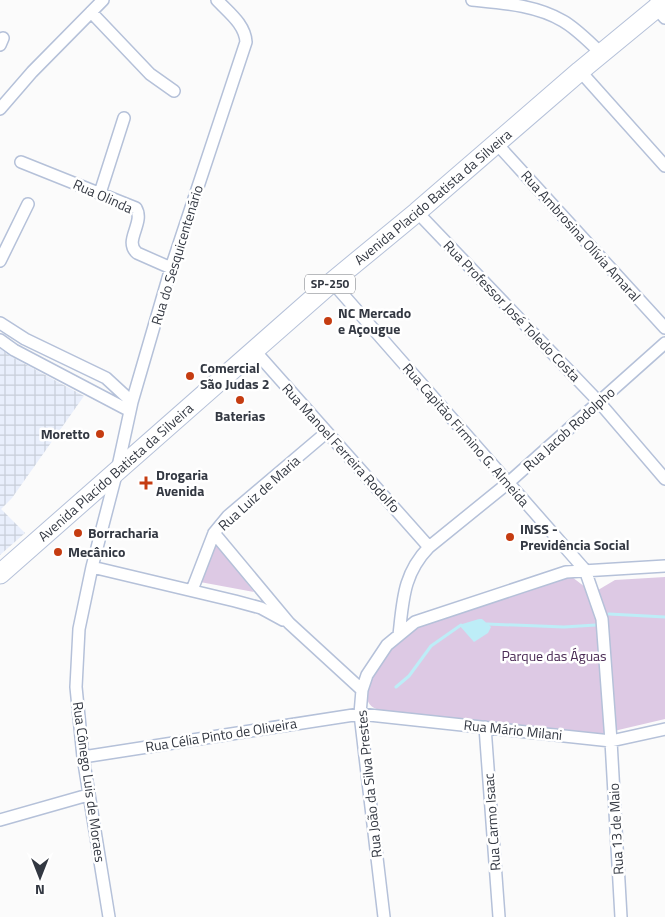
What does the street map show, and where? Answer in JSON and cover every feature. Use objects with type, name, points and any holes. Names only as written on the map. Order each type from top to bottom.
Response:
[{"type":"main road","name":"Avenida Placido Batista da Silveira","points":[[0,574],[332,282],[497,144],[580,71],[661,7]]},
{"type":"street","points":[[0,109],[32,72],[103,0]]},
{"type":"street","name":"Rua do Sesquicentenário","points":[[118,471],[131,406],[171,268],[246,42],[246,34],[241,26],[217,0]]},
{"type":"street","points":[[472,0],[523,7],[549,15],[574,28],[602,54]]},
{"type":"street","points":[[91,12],[150,74],[174,92]]},
{"type":"street","points":[[580,71],[665,166]]},
{"type":"street","points":[[100,192],[124,118]]},
{"type":"street","name":"Rua Ambrosina Olívia Amaral","points":[[497,144],[665,328]]},
{"type":"street","name":"Rua Olinda","points":[[21,162],[136,208],[138,216],[132,244],[133,250],[137,254],[171,268]]},
{"type":"street","points":[[0,260],[28,204]]},
{"type":"street","name":"Rua Professor José Toledo Costa","points":[[417,212],[599,402],[665,479]]},
{"type":"street","name":"Rua Capitão Firmino G. Almeida","points":[[332,282],[585,570],[602,619],[611,741]]},
{"type":"street","points":[[0,323],[25,339],[106,378],[131,406]]},
{"type":"street","points":[[0,340],[14,350],[131,406]]},
{"type":"street","name":"Rua Jacob Rodolpho","points":[[399,636],[403,597],[409,575],[418,559],[429,547],[508,483],[665,343]]},
{"type":"street","name":"Rua Manoel Ferreira Rodolfo","points":[[254,350],[429,547]]},
{"type":"street","name":"Rua Luiz de Maria","points":[[192,590],[214,533],[228,516],[327,432]]},
{"type":"street","name":"Rua Cônego Luis de Moraes","points":[[109,917],[88,795],[76,687],[79,629],[92,567],[118,471]]},
{"type":"street","name":"Rua João da Silva Prestes","points":[[214,533],[289,623],[362,690],[360,714],[384,917]]},
{"type":"street","points":[[362,690],[367,675],[387,645],[415,622],[566,572],[665,566]]},
{"type":"street","name":"Rua João da Silva Prestes","points":[[92,567],[261,608],[289,623]]},
{"type":"street","name":"Rua Célia Pinto de Oliveira","points":[[83,757],[360,714]]},
{"type":"street","name":"Rua Mário Milani","points":[[360,714],[611,741],[665,730]]},
{"type":"street","name":"Rua Carmo Isaac","points":[[485,727],[499,917]]},
{"type":"street","name":"Rua 13 de Maio","points":[[611,741],[620,917]]},
{"type":"street","points":[[0,820],[88,795]]},
{"type":"shaded area","points":[[0,348],[10,356],[84,396],[12,498],[1,509],[25,533],[0,555]]},
{"type":"green space","points":[[214,540],[254,592],[200,582]]},
{"type":"green space","name":"Parque das Águas","points":[[568,574],[593,593],[615,580],[665,577],[665,719],[597,735],[380,710],[369,703],[367,691],[373,675],[394,645],[418,621]]},
{"type":"water","points":[[482,619],[491,627],[488,633],[474,642],[459,625]]},
{"type":"waterway","points":[[609,614],[665,617]]},
{"type":"waterway","points":[[487,624],[564,627],[596,625]]},
{"type":"waterway","points":[[396,687],[409,676],[431,646],[461,625]]},
{"type":"place","name":"NC Mercado e Açougue","points":[[328,321]]},
{"type":"place","name":"Comercial São Judas 2","points":[[190,376]]},
{"type":"place","name":"Baterias","points":[[240,400]]},
{"type":"place","name":"Moretto","points":[[100,434]]},
{"type":"place","name":"Drogaria Avenida","points":[[146,483]]},
{"type":"place","name":"Borracharia","points":[[78,533]]},
{"type":"place","name":"INSS - Previdência Social","points":[[510,537]]},
{"type":"place","name":"Mecânico","points":[[58,552]]}]
